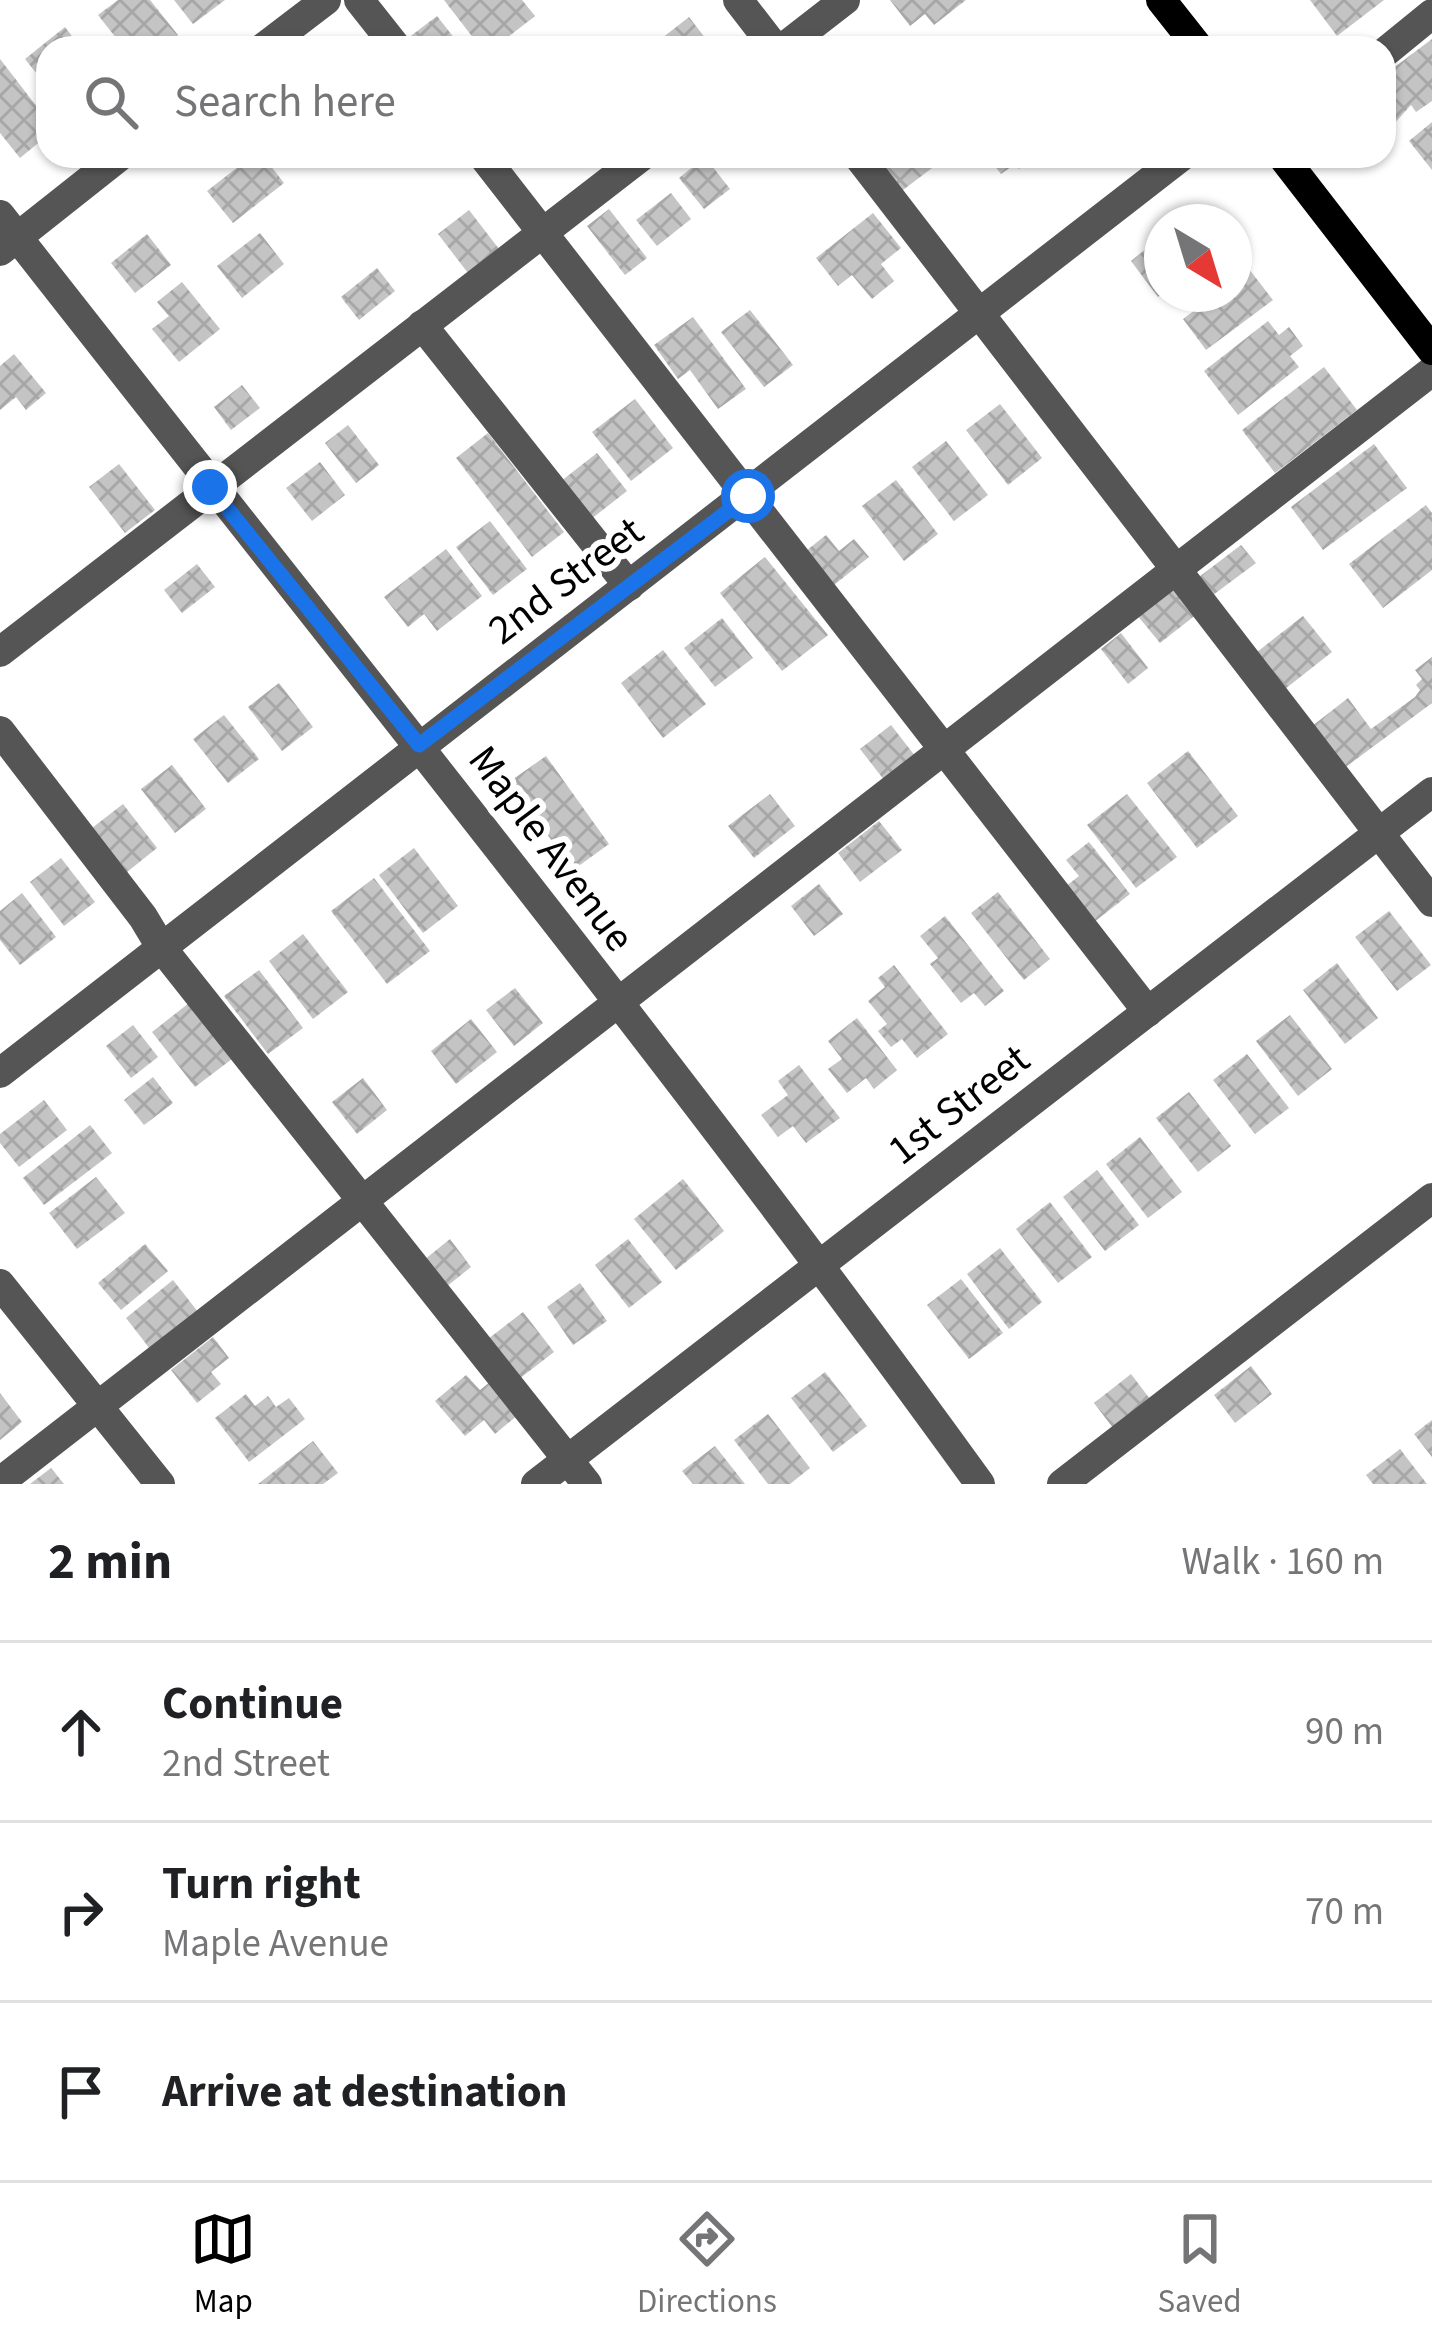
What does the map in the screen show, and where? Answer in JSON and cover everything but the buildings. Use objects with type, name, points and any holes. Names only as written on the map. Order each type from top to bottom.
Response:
[{"type":"main road","points":[[1161,0],[1189,36]]},
{"type":"main road","points":[[1291,168],[1432,350]]},
{"type":"street","points":[[278,36],[326,0]]},
{"type":"street","points":[[359,0],[388,36]]},
{"type":"street","points":[[738,0],[769,36]]},
{"type":"street","points":[[796,36],[845,0]]},
{"type":"street","points":[[1396,42],[1432,14]]},
{"type":"street","points":[[6,235],[103,168]]},
{"type":"street","points":[[493,168],[1148,1012]]},
{"type":"street","points":[[0,652],[627,168]]},
{"type":"street","points":[[867,168],[1432,902]]},
{"type":"street","name":"2nd Street","points":[[0,1073],[1166,168]]},
{"type":"street","name":"Maple Avenue","points":[[6,235],[419,745],[820,1265],[980,1484]]},
{"type":"street","points":[[422,325],[629,586]]},
{"type":"street","points":[[0,1482],[1432,371]]},
{"type":"street","points":[[0,731],[160,947],[587,1484]]},
{"type":"street","name":"1st Street","points":[[536,1484],[1432,792]]},
{"type":"street","points":[[1062,1484],[1432,1198]]},
{"type":"street","points":[[0,1284],[160,1484]]},
{"type":"route","points":[[210,487],[419,745],[748,496]]}]
